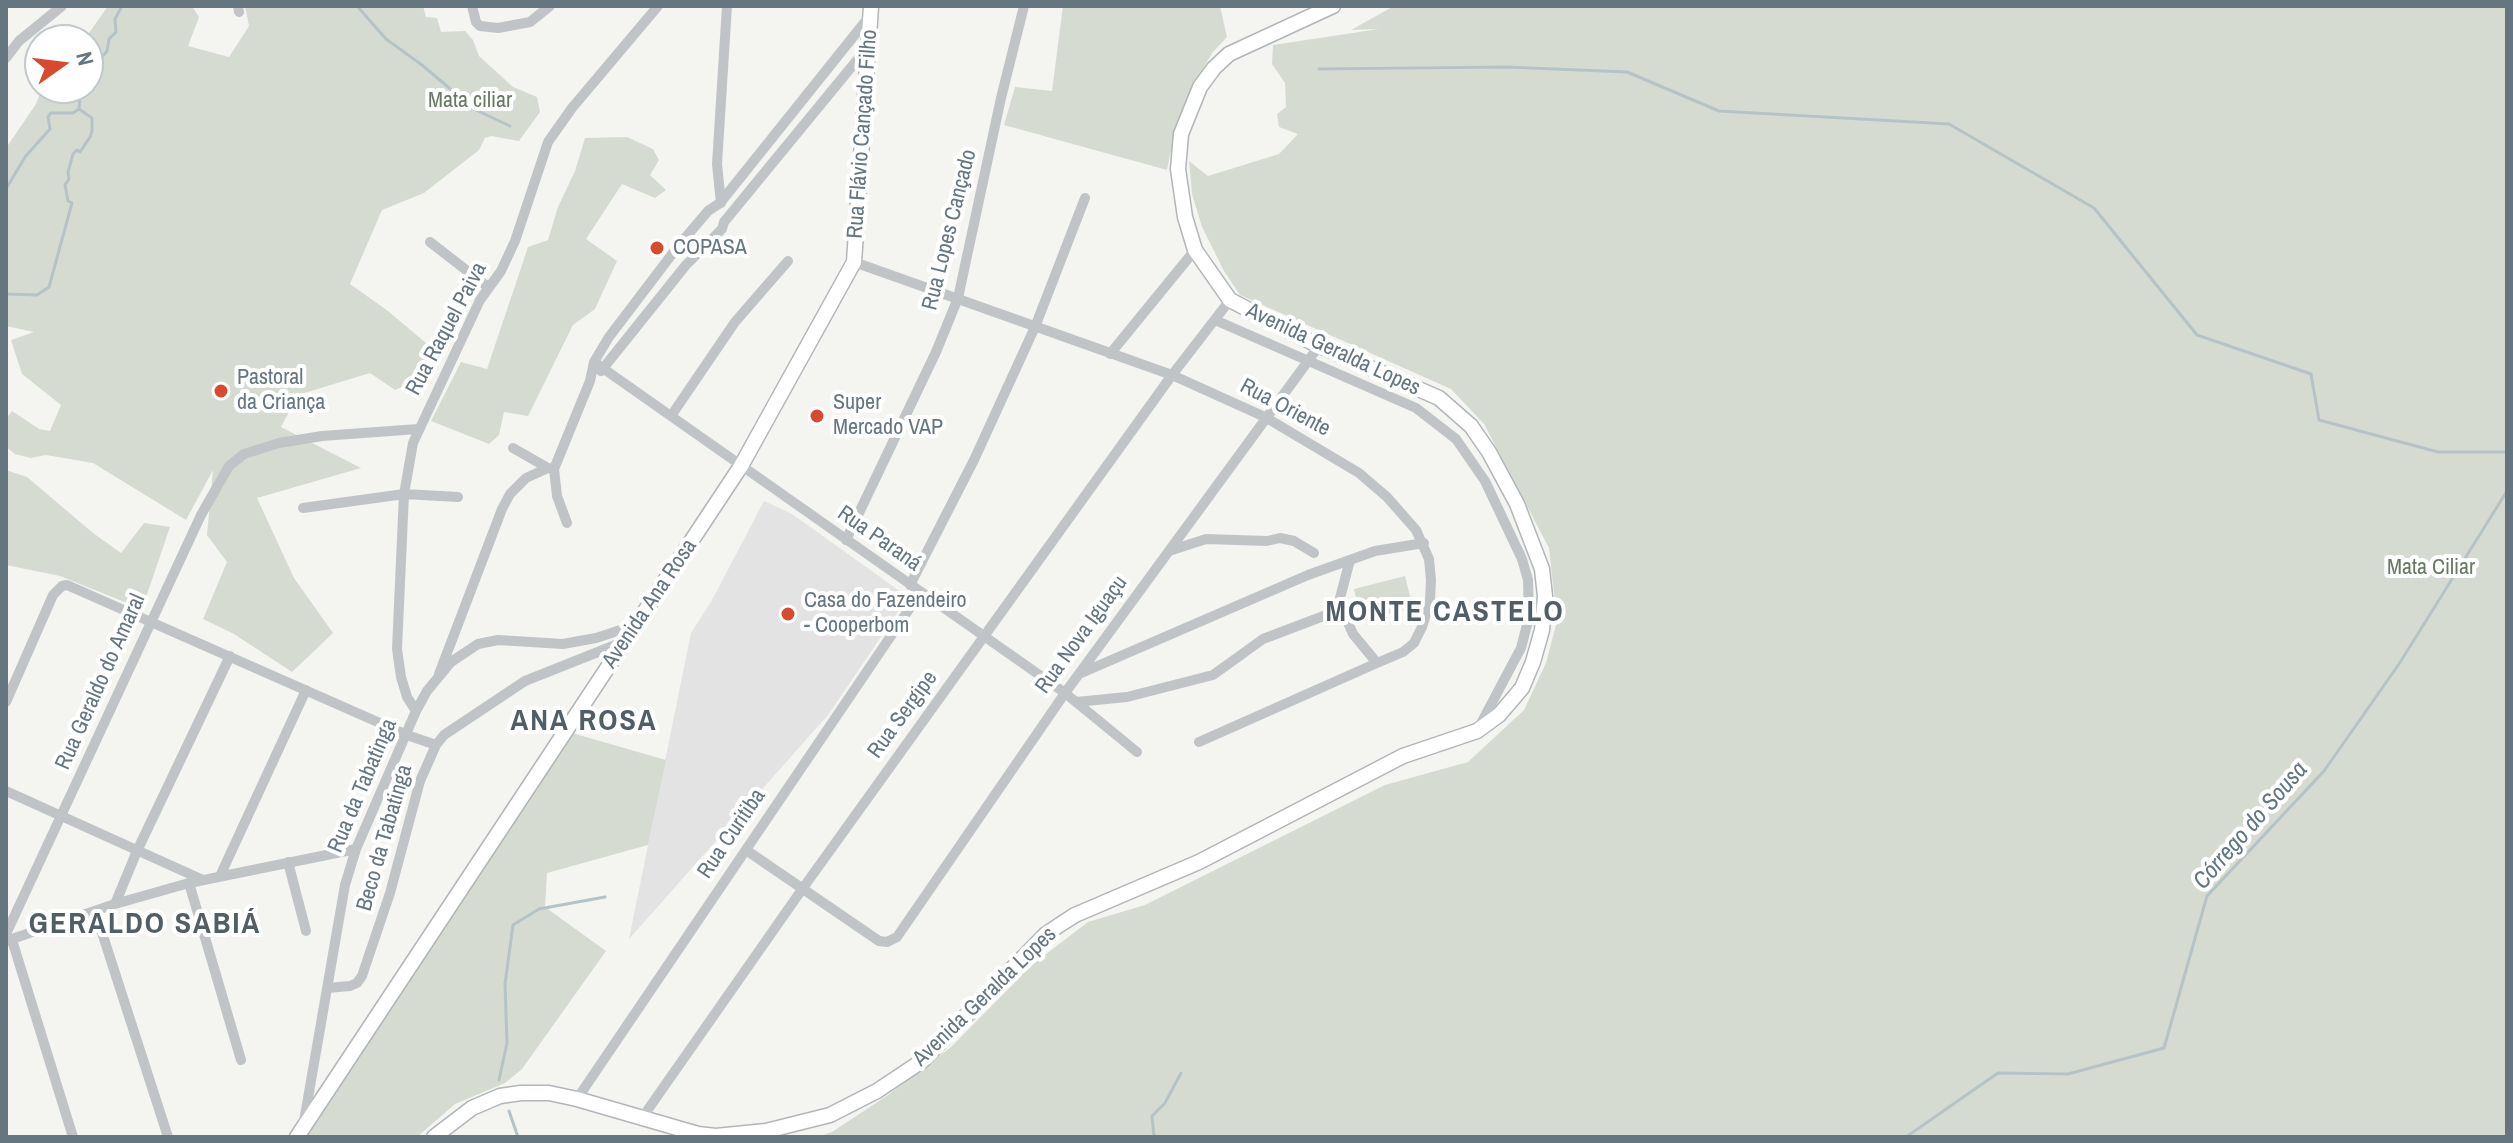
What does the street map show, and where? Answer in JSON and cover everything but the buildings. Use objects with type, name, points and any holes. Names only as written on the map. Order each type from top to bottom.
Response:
[{"type":"main road","name":"Avenida Geralda Lopes","points":[[434,1137],[472,1108],[500,1096],[549,1093],[678,1131],[698,1134],[738,1134],[793,1126],[853,1105],[922,1061],[1046,934],[1068,919],[1199,862],[1403,756],[1477,731],[1499,715],[1522,688],[1542,630],[1545,596],[1542,569],[1517,504],[1471,426],[1439,398],[1319,346],[1230,300],[1195,250],[1185,217],[1178,169],[1181,134],[1200,87],[1229,54],[1315,10],[1333,6]]},
{"type":"main road","name":"Rua Flávio Cançado Filho","points":[[854,262],[871,11]]},
{"type":"main road","name":"Avenida Ana Rosa","points":[[300,1132],[741,466],[854,262]]},
{"type":"street","points":[[6,58],[41,21],[62,6]]},
{"type":"street","points":[[472,6],[480,26],[498,28],[530,22],[550,6]]},
{"type":"street","name":"Rua Raquel Paiva","points":[[416,711],[407,697],[397,649],[404,494],[409,457],[418,429],[488,287],[501,271],[515,241],[548,142],[572,108],[658,6]]},
{"type":"street","points":[[724,222],[717,164],[727,6]]},
{"type":"street","name":"Rua Lopes Cançado","points":[[846,540],[936,352],[958,298],[1024,6]]},
{"type":"street","points":[[567,523],[551,469],[609,337],[679,245],[708,211],[720,203],[871,11]]},
{"type":"street","points":[[599,365],[686,265],[722,229],[724,222],[868,46]]},
{"type":"street","points":[[910,585],[974,460],[1035,327],[1085,198]]},
{"type":"street","points":[[430,242],[488,287]]},
{"type":"street","points":[[1110,354],[1195,250]]},
{"type":"street","points":[[671,416],[735,322],[788,261]]},
{"type":"street","name":"Rua Oriente","points":[[854,262],[1172,375],[1265,417],[1359,473],[1404,514],[1424,543],[1431,580],[1430,601],[1414,643],[1403,652],[1199,742]]},
{"type":"street","name":"Rua Sergipe","points":[[642,1118],[803,888],[1172,375],[1230,300]]},
{"type":"street","name":"Avenida Geralda Lopes","points":[[1215,320],[1416,408],[1456,439],[1485,481],[1511,533],[1528,580],[1529,617],[1521,648],[1477,731]]},
{"type":"street","name":"Rua Nova Iguaçu","points":[[803,888],[879,941],[892,941],[901,932],[934,879],[1065,693],[1319,346]]},
{"type":"street","name":"Rua Paraná","points":[[599,365],[1065,693],[1137,752]]},
{"type":"street","name":"Rua Geraldo do Amaral","points":[[8,939],[151,621],[217,484],[229,466],[244,454],[279,443],[322,436],[418,429]]},
{"type":"street","points":[[513,448],[551,469]]},
{"type":"street","points":[[439,674],[506,501],[517,485],[551,469]]},
{"type":"street","points":[[303,508],[404,494],[458,497]]},
{"type":"street","points":[[1167,552],[1206,539],[1267,541],[1280,538],[1294,541],[1314,553]]},
{"type":"street","points":[[1078,675],[1278,587],[1387,548],[1424,543]]},
{"type":"street","points":[[1350,560],[1340,598],[1342,609],[1353,634],[1377,663]]},
{"type":"street","points":[[6,702],[53,595],[62,586],[73,586],[407,735],[436,745]]},
{"type":"street","name":"Rua Curitiba","points":[[577,1099],[920,593]]},
{"type":"street","points":[[1076,702],[1127,697],[1213,675],[1263,639],[1342,609]]},
{"type":"street","name":"Rua da Tabatinga","points":[[300,1132],[341,903],[356,849],[416,711],[439,674],[466,650],[487,641],[563,644],[596,638],[636,625]]},
{"type":"street","name":"Beco da Tabatinga","points":[[327,988],[357,983],[366,968],[420,781],[436,745],[454,727],[525,681],[626,640]]},
{"type":"street","points":[[115,904],[230,656]]},
{"type":"street","points":[[220,876],[306,690]]},
{"type":"street","points":[[6,791],[203,880]]},
{"type":"street","points":[[73,1137],[8,939],[189,883],[356,849]]},
{"type":"street","points":[[746,850],[803,888]]},
{"type":"street","points":[[288,862],[306,931]]},
{"type":"street","points":[[189,883],[241,1060]]},
{"type":"street","points":[[95,911],[168,1137]]},
{"type":"shaded area","points":[[764,501],[792,514],[908,597],[828,715],[629,939],[691,633],[711,602]]},
{"type":"green space","name":"Mata ciliar","points":[[108,6],[192,6],[199,17],[188,46],[229,57],[249,26],[245,6],[423,6],[426,17],[437,18],[441,32],[465,31],[473,40],[479,56],[513,87],[537,97],[540,112],[519,141],[491,136],[485,138],[479,150],[424,193],[382,210],[350,284],[439,354],[409,384],[395,390],[370,373],[298,395],[281,427],[361,468],[257,498],[294,578],[333,633],[292,672],[234,634],[203,619],[227,562],[207,535],[213,470],[186,520],[93,463],[46,455],[31,458],[15,454],[6,447],[6,419],[12,411],[39,429],[50,431],[61,405],[22,374],[11,340],[34,332],[6,326],[6,148],[36,104],[104,104],[104,24],[95,24]]},
{"type":"green space","points":[[1063,6],[1220,6],[1227,37],[1212,53],[1193,87],[1167,170],[1004,125],[1015,87],[1052,91]]},
{"type":"green space","name":"Mata Ciliar","points":[[1394,6],[2507,6],[2507,1137],[818,1137],[832,1132],[888,1095],[951,1047],[1033,964],[1088,922],[1145,905],[1385,785],[1468,762],[1524,710],[1546,663],[1557,621],[1549,548],[1484,424],[1451,389],[1240,295],[1202,227],[1192,194],[1189,161],[1208,176],[1279,154],[1298,134],[1279,127],[1277,114],[1286,107],[1285,83],[1272,64],[1273,45],[1379,29],[1351,30]]},
{"type":"green space","points":[[627,137],[653,149],[659,160],[650,175],[666,190],[655,198],[622,184],[586,239],[617,261],[595,309],[573,325],[528,416],[504,412],[499,435],[489,444],[431,421],[461,362],[487,369],[528,247],[548,240],[585,138]]},
{"type":"green space","points":[[6,470],[27,477],[121,553],[144,523],[170,527],[142,609],[60,576],[6,565]]},
{"type":"green space","points":[[1405,576],[1413,608],[1361,621],[1354,589]]},
{"type":"green space","points":[[572,733],[666,760],[648,845],[547,873],[545,907],[606,951],[522,1069],[505,1083],[455,1104],[417,1137],[303,1137]]},
{"type":"waterway","points":[[6,294],[37,295],[49,287],[72,203],[68,201],[65,185],[69,179],[68,172],[73,154],[77,150],[80,152],[92,131],[92,118],[79,109],[80,96],[87,90],[97,63],[116,32],[115,19],[122,6]]},
{"type":"waterway","points":[[357,6],[386,39],[474,109],[510,126]]},
{"type":"waterway","points":[[1319,69],[1506,67],[1627,72],[1719,111],[1949,124],[2094,208],[2197,335],[2311,374],[2319,420],[2438,452],[2507,452]]},
{"type":"waterway","points":[[6,189],[25,157],[50,129],[48,117],[51,113],[73,113],[79,109]]},
{"type":"waterway","name":"Córrego do Sousa","points":[[1906,1137],[1998,1073],[2068,1074],[2164,1048],[2207,896],[2324,771],[2399,664],[2507,491]]},
{"type":"waterway","points":[[499,1080],[507,1043],[505,984],[513,925],[539,909],[605,897]]},
{"type":"waterway","points":[[1154,1137],[1152,1116],[1165,1103],[1181,1073]]},
{"type":"waterway","points":[[509,1111],[518,1137]]},
{"type":"place","name":"COPASA","points":[[657,248]]},
{"type":"place","name":"Pastoral da Criança","points":[[221,391]]},
{"type":"place","name":"Super Mercado VAP","points":[[817,416]]},
{"type":"place","name":"Casa do Fazendeiro - Cooperbom","points":[[788,614]]},
{"type":"district","name":"MONTE CASTELO","points":[[1445,613]]},
{"type":"district","name":"ANA ROSA","points":[[584,722]]},
{"type":"district","name":"GERALDO SABIÁ","points":[[145,925]]}]
